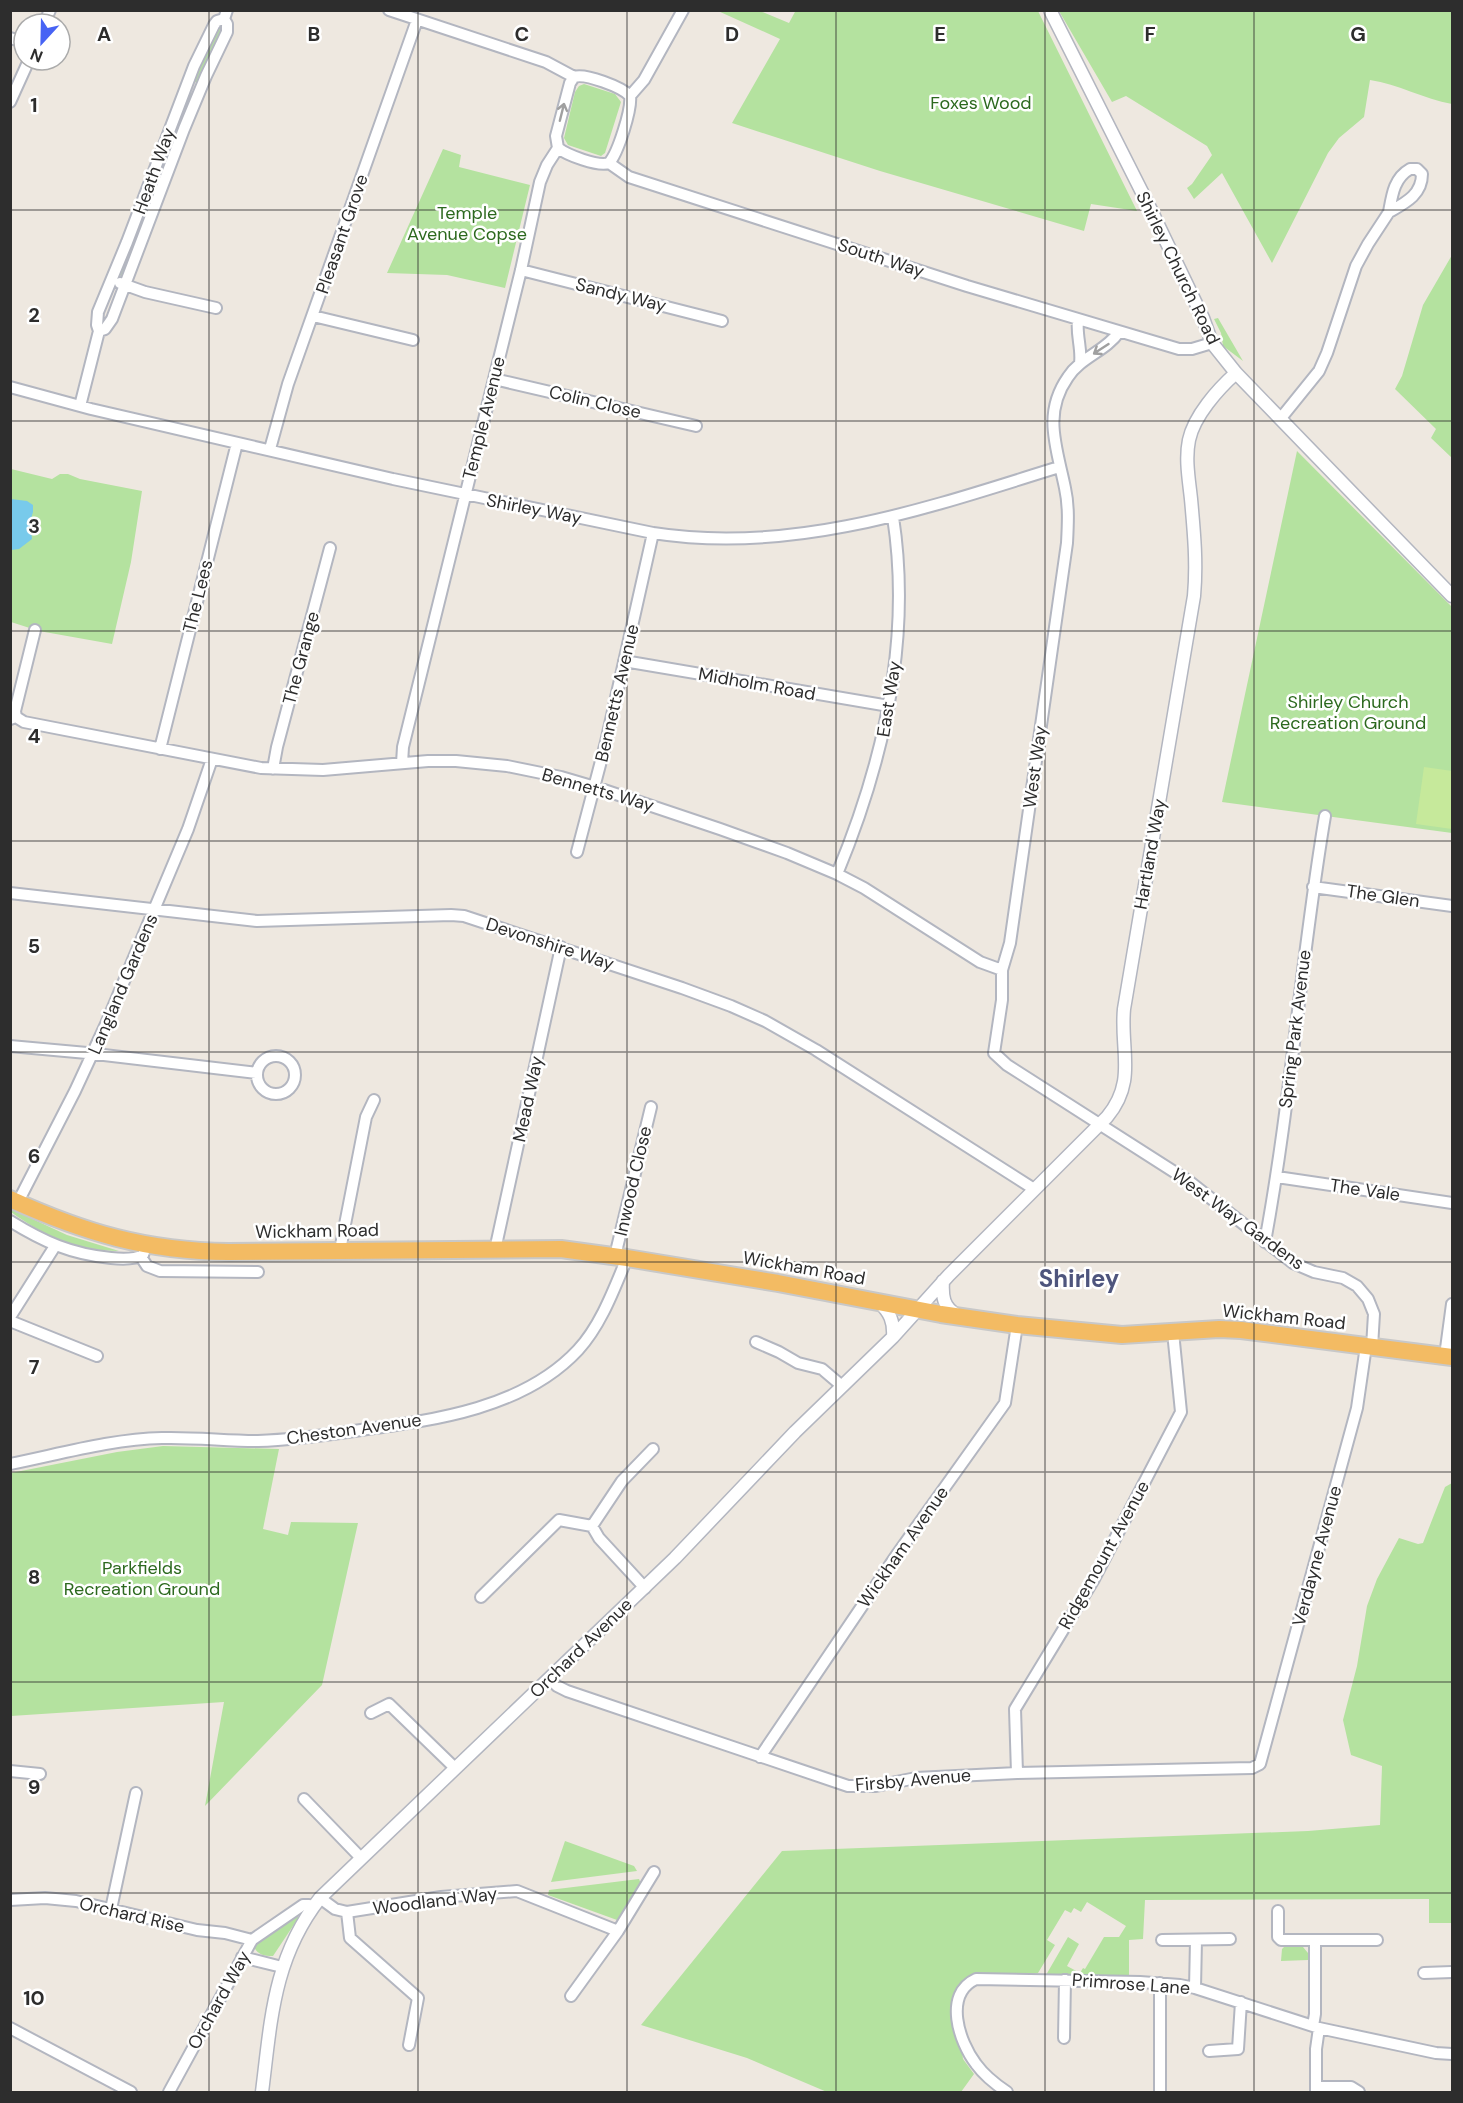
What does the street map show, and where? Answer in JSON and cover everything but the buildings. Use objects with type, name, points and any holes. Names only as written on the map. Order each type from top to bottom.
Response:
[{"type":"highway","name":"Wickham Road","points":[[14,1201],[143,1251],[561,1249],[621,1257],[1017,1325],[1112,1335],[1219,1329],[1241,1330],[1449,1356]]},
{"type":"street","points":[[609,163],[615,154],[630,106],[630,96],[644,80],[683,10]]},
{"type":"street","name":"Shirley Church Road","points":[[1050,10],[1151,210],[1203,318],[1212,343],[1236,373],[1452,596]]},
{"type":"street","points":[[392,11],[546,62],[574,77],[581,75],[621,88],[630,96]]},
{"type":"street","name":"Heath Way","points":[[80,406],[99,331],[98,312],[187,84],[214,25],[226,15],[227,32],[200,90],[112,319],[105,328],[99,331]]},
{"type":"street","name":"Pleasant Grove","points":[[270,449],[285,393],[417,20]]},
{"type":"street","points":[[10,102],[24,72]]},
{"type":"street","name":"Temple Avenue","points":[[402,763],[402,751],[521,270],[540,182],[558,148],[556,136],[570,83],[574,77]]},
{"type":"street","points":[[187,84],[200,90]]},
{"type":"street","name":"South Way","points":[[558,148],[567,154],[600,165],[609,163],[629,177],[1078,320],[1179,349],[1192,349],[1212,343]]},
{"type":"street","points":[[1281,418],[1319,371],[1356,266],[1389,212]]},
{"type":"street","name":"Sandy Way","points":[[521,270],[722,321]]},
{"type":"street","points":[[112,280],[216,308]]},
{"type":"street","points":[[313,316],[413,340]]},
{"type":"street","points":[[1078,320],[1080,363]]},
{"type":"street","name":"West Way","points":[[1099,1124],[996,1056],[994,1049],[1002,1000],[1002,970],[1010,943],[1067,543],[1067,500],[1052,430],[1053,412],[1063,385],[1080,363],[1109,344],[1119,332]]},
{"type":"street","name":"Hartland Way","points":[[917,1309],[1118,1102],[1126,1077],[1124,1008],[1194,596],[1196,555],[1188,472],[1189,441],[1193,429],[1212,398],[1236,373]]},
{"type":"street","name":"Colin Close","points":[[494,379],[696,426]]},
{"type":"street","name":"Shirley Way","points":[[10,387],[80,406],[465,495],[683,537],[722,539],[786,536],[826,531],[968,496],[1059,467]]},
{"type":"street","name":"The Lees","points":[[160,748],[237,443]]},
{"type":"street","name":"East Way","points":[[837,874],[874,772],[889,706],[895,663],[898,605],[897,554],[892,516]]},
{"type":"street","name":"Bennetts Avenue","points":[[577,852],[595,787],[653,533]]},
{"type":"street","name":"The Grange","points":[[273,769],[330,548]]},
{"type":"street","points":[[13,718],[35,630]]},
{"type":"street","name":"Midholm Road","points":[[624,661],[889,706]]},
{"type":"street","name":"Bennetts Way","points":[[13,718],[24,723],[273,769],[323,770],[456,761],[507,766],[595,787],[770,846],[837,874],[864,888],[985,965],[1002,970]]},
{"type":"street","name":"Langland Gardens","points":[[14,1201],[93,1053],[188,829],[212,759]]},
{"type":"street","name":"Spring Park Avenue","points":[[1265,1242],[1277,1177],[1324,816]]},
{"type":"street","name":"The Glen","points":[[1313,887],[1452,906]]},
{"type":"street","name":"Devonshire Way","points":[[10,893],[256,921],[459,915],[715,1000],[765,1021],[816,1050],[1034,1189]]},
{"type":"street","name":"Mead Way","points":[[495,1250],[561,948]]},
{"type":"street","points":[[10,1046],[93,1053],[257,1073]]},
{"type":"street","points":[[340,1250],[366,1117],[374,1100]]},
{"type":"street","name":"Inwood Close","points":[[621,1257],[651,1107]]},
{"type":"street","name":"West Way Gardens","points":[[1099,1124],[1190,1182],[1300,1268],[1343,1278],[1363,1292],[1374,1314],[1369,1346]]},
{"type":"street","name":"The Vale","points":[[1277,1177],[1452,1203]]},
{"type":"street","name":"Wickham Road","points":[[10,1221],[55,1246],[80,1254],[118,1259],[143,1251],[147,1266],[160,1271],[258,1272]]},
{"type":"street","points":[[55,1246],[10,1319],[97,1356]]},
{"type":"street","name":"Cheston Avenue","points":[[10,1464],[147,1439],[283,1440],[412,1423],[477,1408],[505,1398],[534,1383],[567,1361],[580,1348],[600,1318],[621,1257]]},
{"type":"street","points":[[944,1281],[943,1300],[947,1308],[961,1317]]},
{"type":"street","points":[[879,1302],[892,1318],[893,1337]]},
{"type":"street","points":[[1449,1356],[1452,1304]]},
{"type":"street","name":"Orchard Avenue","points":[[262,2092],[272,2016],[282,1967],[294,1937],[316,1903],[645,1588],[795,1432],[893,1337],[917,1309]]},
{"type":"street","name":"Wickham Avenue","points":[[759,1757],[898,1553],[1005,1403],[1017,1325]]},
{"type":"street","name":"Ridgemount Avenue","points":[[1017,1773],[1015,1709],[1094,1579],[1181,1412],[1173,1332]]},
{"type":"street","points":[[756,1342],[798,1363],[822,1369],[842,1386]]},
{"type":"street","name":"Verdayne Avenue","points":[[1260,1764],[1357,1408],[1369,1346]]},
{"type":"street","points":[[592,1526],[622,1481],[653,1449]]},
{"type":"street","points":[[481,1597],[559,1520],[592,1526],[599,1538],[645,1588]]},
{"type":"street","name":"Firsby Avenue","points":[[550,1679],[567,1691],[848,1786],[876,1786],[916,1778],[1017,1773],[1252,1768],[1260,1764]]},
{"type":"street","points":[[371,1713],[389,1704],[455,1768]]},
{"type":"street","points":[[10,1771],[40,1774]]},
{"type":"street","points":[[111,1909],[136,1793]]},
{"type":"street","points":[[304,1800],[361,1858]]},
{"type":"street","points":[[571,1996],[618,1931],[654,1872]]},
{"type":"street","name":"Woodland Way","points":[[316,1903],[346,1912],[441,1897],[517,1891],[618,1931]]},
{"type":"street","name":"Orchard Rise","points":[[10,1900],[60,1899],[252,1940]]},
{"type":"street","name":"Orchard Way","points":[[169,2092],[252,1940],[303,1905],[316,1903]]},
{"type":"street","points":[[1278,1911],[1279,1939],[1377,1940]]},
{"type":"street","points":[[346,1912],[350,1938],[418,1998],[409,2045]]},
{"type":"street","points":[[1162,1940],[1230,1939]]},
{"type":"street","points":[[1195,1988],[1196,1940]]},
{"type":"street","points":[[1315,1940],[1316,2090],[1351,2087],[1359,2092]]},
{"type":"street","points":[[242,1957],[282,1967]]},
{"type":"street","points":[[1424,1973],[1452,1972]]},
{"type":"street","name":"Primrose Lane","points":[[1006,2092],[982,2072],[965,2047],[958,2019],[957,2004],[961,1990],[970,1982],[980,1978],[1160,1983],[1195,1988],[1316,2027],[1436,2053],[1452,2054]]},
{"type":"street","points":[[1064,2038],[1065,1980]]},
{"type":"street","points":[[1160,1983],[1160,2092]]},
{"type":"street","points":[[1209,2050],[1238,2049],[1240,2002]]},
{"type":"street","points":[[10,2028],[131,2092]]},
{"type":"green space","name":"Foxes Wood","points":[[796,10],[1038,11],[1137,211],[1091,204],[1084,231],[880,171],[732,123],[780,39],[718,11],[760,11],[789,23]]},
{"type":"green space","points":[[1059,11],[1452,11],[1452,104],[1370,80],[1364,117],[1339,138],[1328,153],[1272,263],[1222,173],[1194,199],[1187,188],[1212,155],[1207,146],[1126,96],[1112,102]]},
{"type":"green space","points":[[219,23],[225,26],[197,83],[194,77]]},
{"type":"green space","points":[[584,84],[615,94],[621,102],[605,153],[601,156],[568,145],[564,138],[575,92],[579,86]]},
{"type":"green space","points":[[189,92],[194,95],[125,278],[121,279],[120,273]]},
{"type":"green space","name":"Temple Avenue Copse","points":[[443,149],[461,155],[459,167],[530,185],[505,288],[447,275],[387,273]]},
{"type":"green space","points":[[1452,255],[1452,458],[1431,438],[1436,429],[1395,389],[1402,376],[1423,305]]},
{"type":"green space","points":[[1218,318],[1243,361],[1223,346],[1221,333],[1214,319]]},
{"type":"green space","name":"Shirley Church Recreation Ground","points":[[1297,451],[1452,607],[1452,833],[1222,802]]},
{"type":"green space","points":[[11,469],[52,479],[60,474],[68,474],[80,479],[142,491],[131,562],[112,644],[39,631],[11,622]]},
{"type":"green space","points":[[1424,767],[1452,771],[1452,829],[1416,824]]},
{"type":"green space","points":[[11,1209],[67,1235],[119,1251],[89,1248],[49,1235],[23,1221],[11,1212]]},
{"type":"green space","name":"Parkfields Recreation Ground","points":[[163,1446],[279,1449],[263,1529],[288,1535],[291,1522],[358,1523],[322,1685],[205,1806],[224,1702],[11,1716],[11,1473],[117,1452]]},
{"type":"green space","points":[[1452,1483],[1452,1923],[1429,1923],[1429,1899],[1145,1900],[1143,1939],[1129,1940],[1129,1977],[1046,1975],[1068,1937],[1079,1944],[1067,1966],[1080,1973],[1083,1968],[1085,1969],[1104,1937],[1119,1937],[1126,1926],[1087,1902],[1081,1912],[1074,1908],[1071,1913],[1065,1910],[1047,1940],[1055,1945],[1038,1973],[981,1974],[962,1984],[955,1994],[963,2059],[974,2074],[961,2092],[827,2092],[747,2058],[641,2025],[782,1851],[1308,1831],[1380,1825],[1382,1766],[1351,1755],[1343,1720],[1357,1666],[1367,1606],[1377,1579],[1399,1538],[1418,1544],[1423,1543],[1445,1487]]},
{"type":"green space","points":[[565,1841],[634,1866],[637,1871],[551,1882]]},
{"type":"green space","points":[[639,1879],[641,1884],[617,1920],[548,1895],[549,1890]]},
{"type":"green space","points":[[295,1917],[299,1917],[273,1956],[257,1952],[254,1947],[258,1943]]},
{"type":"green space","points":[[1288,1943],[1303,1947],[1308,1953],[1308,1960],[1281,1961],[1282,1949]]},
{"type":"water","points":[[11,499],[27,501],[33,505],[33,512],[30,522],[32,539],[19,549],[11,550]]},
{"type":"district","name":"Shirley","points":[[1079,1279]]}]
